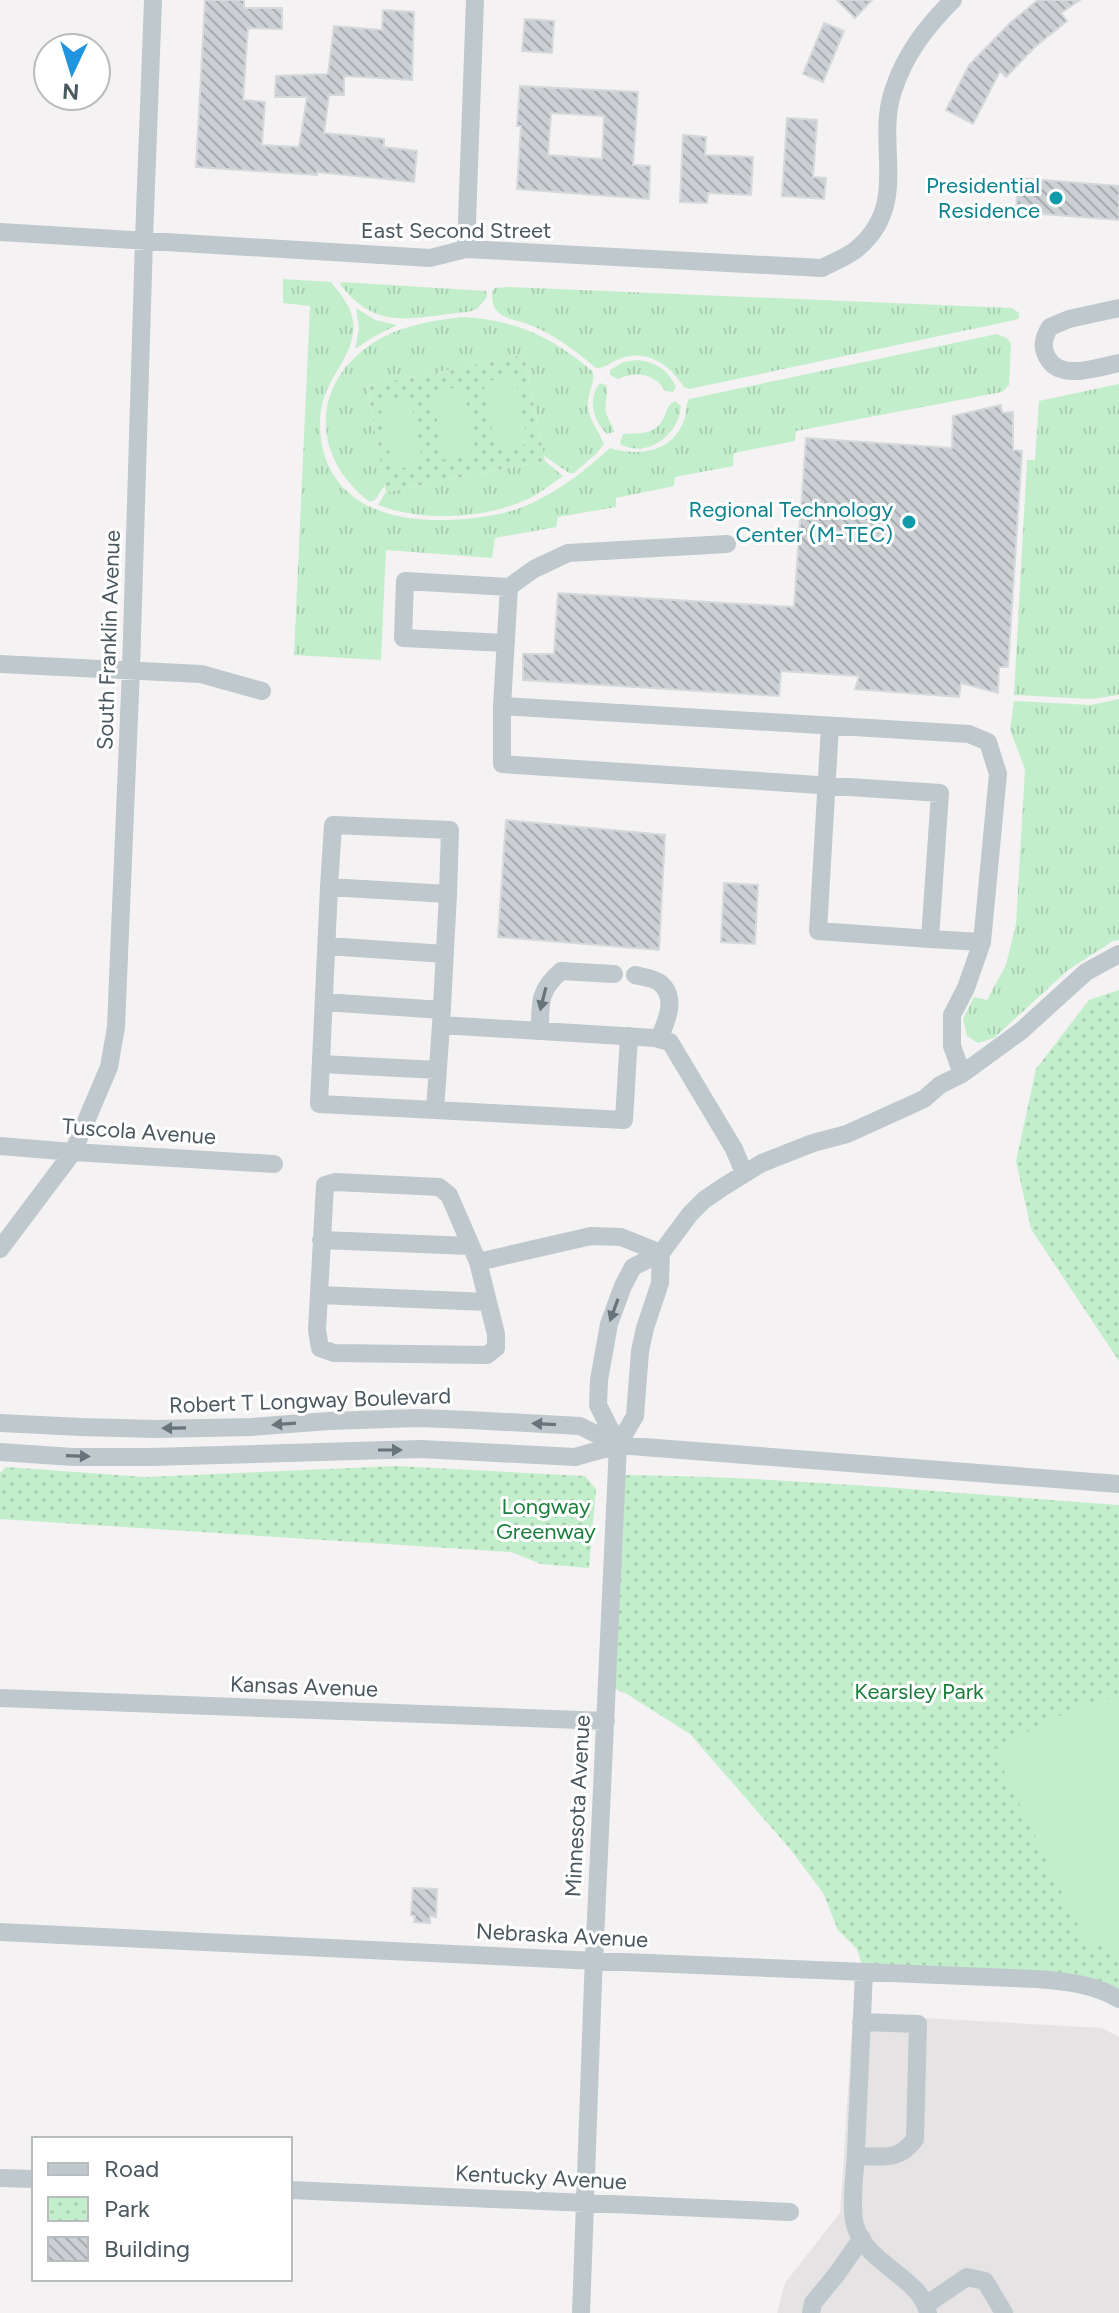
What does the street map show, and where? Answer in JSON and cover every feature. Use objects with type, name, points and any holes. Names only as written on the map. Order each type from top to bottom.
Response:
[{"type":"street","name":"South Franklin Avenue","points":[[0,1249],[73,1152],[109,1067],[116,1027],[153,0]]},
{"type":"street","points":[[466,249],[475,0]]},
{"type":"street","name":"East Second Street","points":[[0,232],[430,258],[466,249],[822,268],[859,248],[881,220],[890,187],[887,139],[892,93],[910,49],[953,0]]},
{"type":"street","points":[[1119,308],[1069,319],[1050,327],[1043,341],[1046,356],[1055,368],[1072,372],[1119,363]]},
{"type":"street","points":[[506,643],[403,638],[405,581],[509,587],[534,569],[568,553],[727,544]]},
{"type":"street","points":[[509,587],[502,764],[940,793],[930,939]]},
{"type":"street","points":[[0,664],[201,674],[262,691]]},
{"type":"street","points":[[502,706],[969,734],[988,742],[998,774],[982,942],[966,988],[952,1015],[952,1046],[962,1074]]},
{"type":"street","points":[[830,726],[818,931],[982,942]]},
{"type":"street","points":[[435,1110],[450,830],[333,825],[319,1104],[624,1120],[629,1036]]},
{"type":"street","points":[[329,887],[448,894]]},
{"type":"street","points":[[327,946],[445,954]]},
{"type":"street","points":[[618,1445],[598,1405],[606,1337],[615,1305],[633,1267],[661,1253],[704,1200],[744,1173],[784,1154],[847,1134],[924,1099],[1021,1031],[1086,972],[1119,954]]},
{"type":"street","points":[[540,1031],[542,993],[549,981],[561,971],[614,974]]},
{"type":"street","points":[[635,975],[658,981],[666,991],[670,1005],[659,1039]]},
{"type":"street","points":[[324,1002],[540,1031],[629,1036],[670,1042],[734,1149],[744,1173]]},
{"type":"street","points":[[321,1064],[438,1070]]},
{"type":"street","name":"Tuscola Avenue","points":[[0,1146],[274,1164]]},
{"type":"street","points":[[350,1182],[439,1187],[449,1195],[474,1254],[496,1334],[496,1348],[487,1355],[334,1353],[320,1348],[317,1330],[321,1240],[325,1185],[350,1182]]},
{"type":"street","points":[[321,1240],[474,1254],[591,1236],[621,1237],[661,1253]]},
{"type":"street","points":[[618,1445],[635,1416],[640,1351],[660,1283],[661,1253]]},
{"type":"street","points":[[319,1295],[488,1302]]},
{"type":"street","name":"Robert T Longway Boulevard","points":[[0,1423],[156,1429],[388,1419],[469,1420],[580,1426],[618,1445]]},
{"type":"street","name":"Robert T Longway Boulevard","points":[[0,1452],[73,1457],[151,1457],[421,1449],[575,1457],[618,1445],[1119,1484]]},
{"type":"street","name":"Minnesota Avenue","points":[[581,2313],[618,1445]]},
{"type":"street","name":"Kansas Avenue","points":[[0,1698],[606,1721]]},
{"type":"street","name":"Nebraska Avenue","points":[[0,1932],[1070,1981],[1119,1999]]},
{"type":"street","points":[[864,1972],[855,2225],[867,2250],[906,2281],[928,2308],[967,2277],[985,2281],[1004,2313]]},
{"type":"street","points":[[856,2156],[892,2157],[902,2153],[915,2139],[918,2024],[861,2022]]},
{"type":"street","points":[[0,2178],[32,2179]]},
{"type":"street","name":"Kentucky Avenue","points":[[292,2190],[790,2212]]},
{"type":"street","points":[[811,2313],[813,2303],[862,2238]]},
{"type":"shaded area","points":[[853,2014],[1102,2028],[1119,2037],[1119,2313],[777,2313],[785,2283],[840,2213]]},
{"type":"green space","points":[[283,279],[331,282],[345,300],[351,313],[353,334],[324,398],[320,426],[322,446],[330,469],[343,487],[377,510],[398,516],[465,519],[490,516],[530,504],[582,472],[610,448],[633,452],[665,445],[680,429],[689,399],[997,334],[1007,338],[1011,344],[1009,385],[1002,392],[796,431],[795,441],[734,453],[733,466],[675,477],[674,486],[616,498],[616,507],[558,517],[556,527],[495,538],[492,558],[386,550],[381,660],[294,655],[310,306],[283,303]]},
{"type":"green space","points":[[340,284],[486,291],[487,297],[477,309],[468,312],[398,318],[369,310],[354,300]]},
{"type":"green space","points":[[510,287],[1012,308],[1019,313],[1019,318],[689,389],[665,366],[648,357],[629,356],[596,368],[545,332],[502,315],[496,310],[492,291]]},
{"type":"green space","points":[[356,308],[375,320],[397,325],[355,349],[359,328]]},
{"type":"green space","points":[[461,317],[498,322],[532,332],[563,349],[593,372],[588,409],[604,444],[574,473],[569,473],[544,456],[524,355],[367,386],[385,485],[375,500],[370,502],[351,484],[337,464],[328,443],[326,421],[329,400],[338,379],[352,360],[383,337],[416,325]]},
{"type":"green space","points":[[524,355],[545,461],[386,492],[367,386]]},
{"type":"green space","points":[[637,360],[665,371],[676,387],[673,392],[665,391],[656,380],[644,375],[618,379],[610,375],[610,370],[624,362]]},
{"type":"green space","points":[[515,376],[528,444],[496,450],[483,382]]},
{"type":"green space","points":[[600,383],[607,386],[606,413],[614,432],[607,434],[593,410],[594,396]]},
{"type":"green space","points":[[1119,384],[1119,695],[1091,699],[1014,695],[1027,460],[1035,460],[1039,401]]},
{"type":"green space","points":[[463,386],[476,454],[444,460],[432,392]]},
{"type":"green space","points":[[410,396],[423,464],[393,470],[379,401]]},
{"type":"green space","points":[[675,401],[681,406],[679,417],[660,442],[641,448],[620,444],[623,434],[656,428]]},
{"type":"green space","points":[[545,461],[563,476],[526,500],[509,506],[472,514],[433,516],[378,505],[386,492]]},
{"type":"green space","points":[[1119,699],[1119,940],[1068,970],[994,1038],[978,1043],[967,1036],[963,1019],[974,997],[987,1000],[1006,965],[1016,924],[1025,769],[1010,730],[1014,701],[1091,705]]},
{"type":"green space","points":[[1119,990],[1119,1361],[1031,1229],[1016,1161],[1036,1069],[1089,1000]]},
{"type":"green space","name":"Longway Greenway","points":[[396,1466],[585,1476],[596,1489],[589,1568],[541,1564],[511,1552],[0,1519],[0,1473],[6,1467],[145,1477]]},
{"type":"green space","name":"Kearsley Park","points":[[616,1475],[805,1482],[1119,1505],[1119,1999],[1070,1981],[864,1972],[857,1949],[838,1930],[823,1893],[791,1850],[690,1734],[627,1694],[607,1685]]},
{"type":"green space","points":[[1119,1696],[1119,1951],[1085,1940],[994,1750],[1070,1711]]},
{"type":"building","points":[[205,0],[244,0],[244,8],[282,8],[282,29],[248,28],[243,100],[265,102],[262,145],[299,147],[307,97],[275,97],[276,76],[328,74],[334,26],[382,30],[383,10],[414,12],[412,80],[344,76],[344,95],[329,95],[324,133],[384,139],[384,147],[417,151],[414,182],[317,172],[317,175],[196,167]]},
{"type":"building","points":[[837,0],[872,0],[855,18]]},
{"type":"building","points":[[1038,0],[1080,0],[1061,13],[1067,21],[1035,47],[1006,77],[1000,71],[973,124],[946,110],[969,65],[1010,23]]},
{"type":"building","points":[[525,19],[554,21],[552,53],[522,51]]},
{"type":"building","points":[[824,23],[844,31],[823,82],[803,74]]},
{"type":"building","points":[[520,86],[638,92],[633,165],[650,166],[649,199],[517,189],[521,126],[517,126]],"holes":[[[551,113],[604,116],[602,159],[548,155]]]},
{"type":"building","points":[[787,118],[817,120],[813,177],[826,178],[824,199],[782,196]]},
{"type":"building","points":[[683,135],[706,137],[705,155],[753,157],[751,195],[708,193],[707,203],[680,202]]},
{"type":"building","name":"Presidential Residence","points":[[1018,178],[1119,186],[1119,220],[1016,212]]},
{"type":"building","name":"Regional Technology Center (M-TEC)","points":[[1001,405],[1002,413],[1013,412],[1013,450],[1022,451],[1008,667],[999,667],[998,693],[961,683],[959,697],[855,689],[859,676],[781,671],[779,696],[523,680],[523,654],[554,654],[558,593],[794,607],[806,438],[952,448],[953,416]]},
{"type":"building","points":[[506,820],[665,835],[659,950],[498,937]]},
{"type":"building","points":[[724,883],[758,885],[755,944],[721,942]]},
{"type":"building","points":[[413,1888],[437,1889],[436,1917],[430,1916],[430,1923],[414,1922],[415,1916],[411,1915]]},
{"type":"place","name":"Presidential Residence","points":[[1056,198]]},
{"type":"place","name":"Regional Technology Center (M-TEC)","points":[[909,522]]}]
